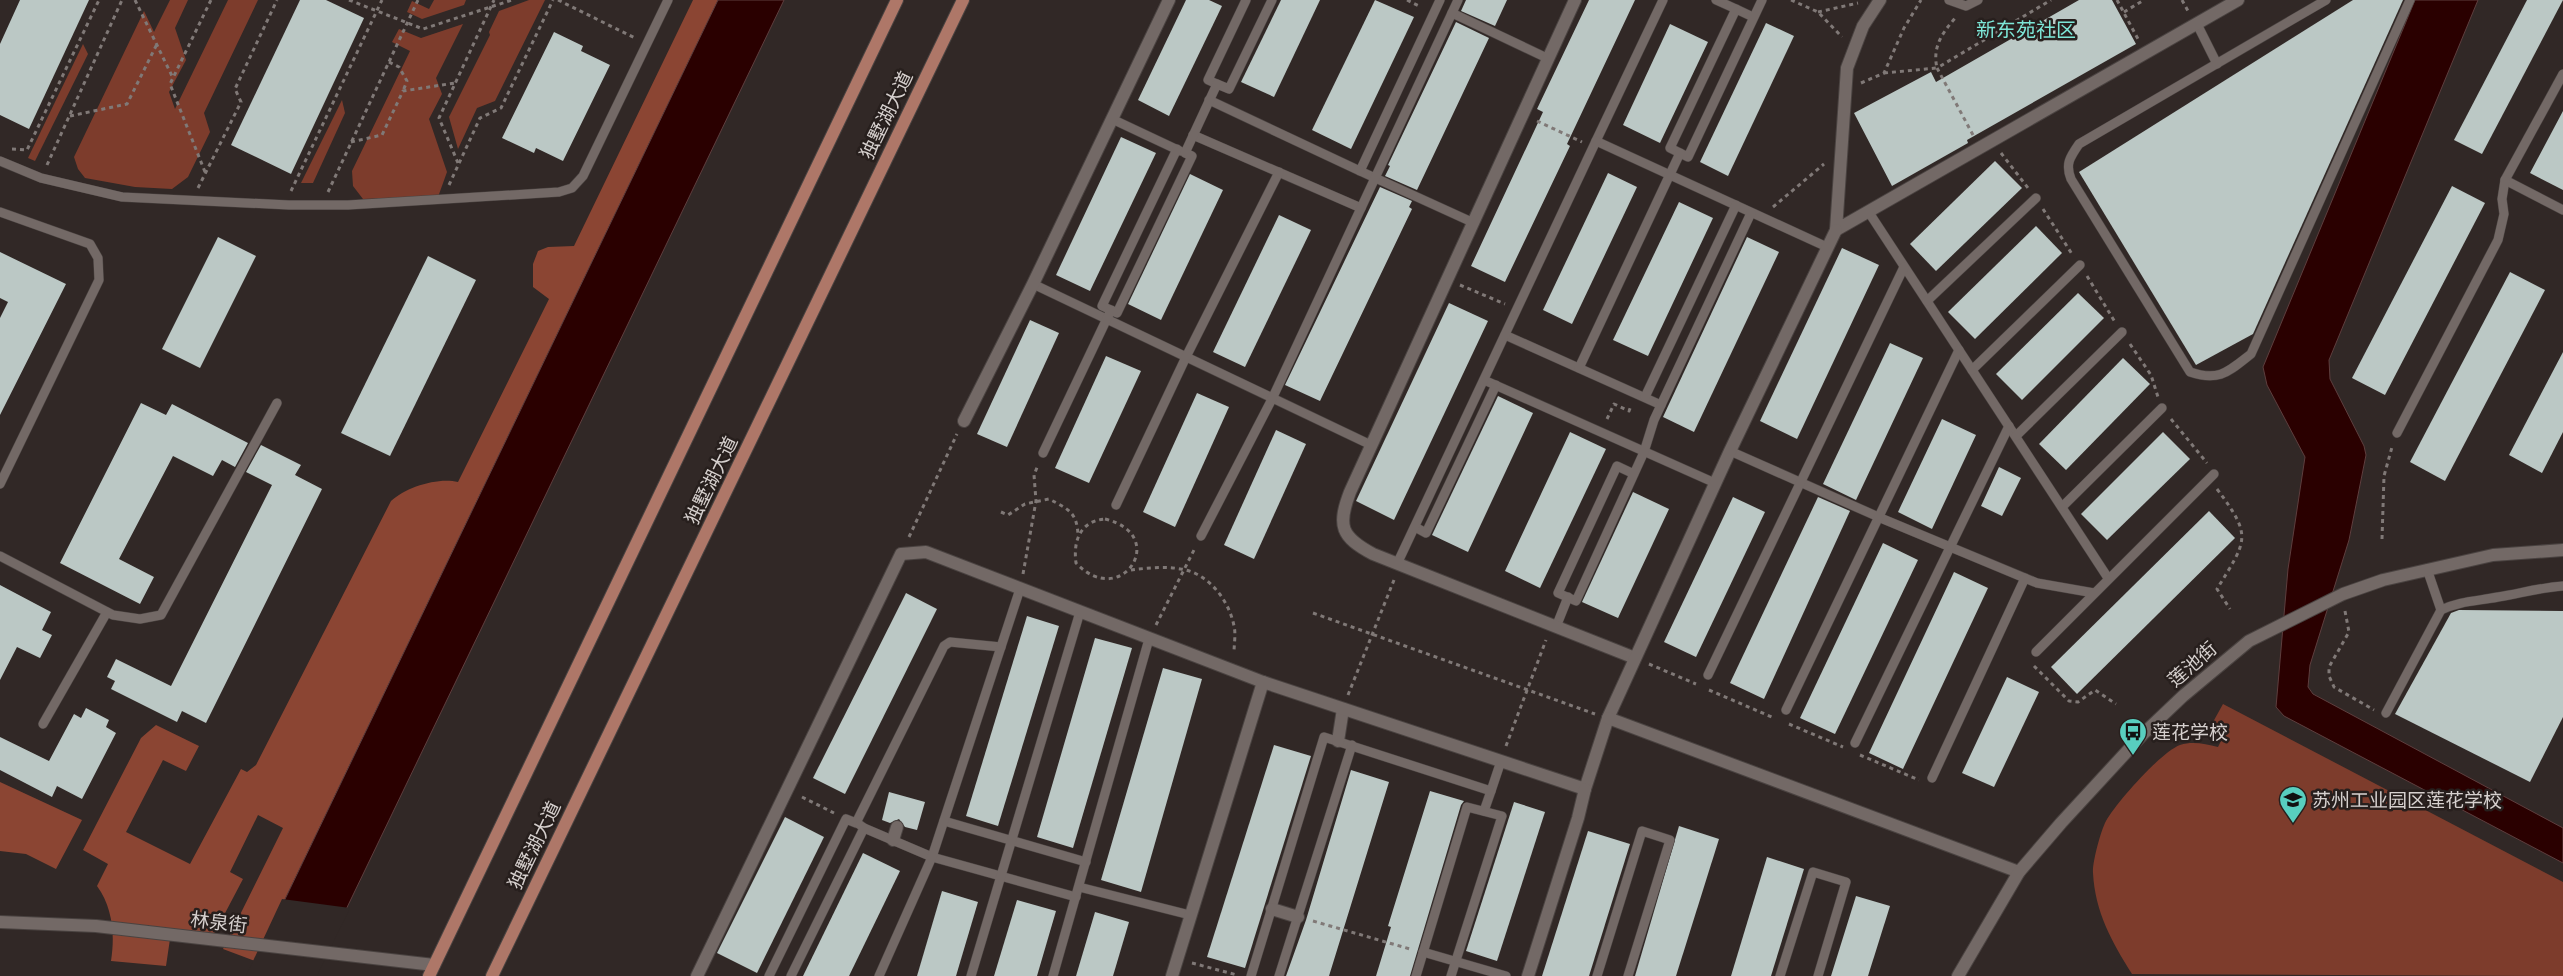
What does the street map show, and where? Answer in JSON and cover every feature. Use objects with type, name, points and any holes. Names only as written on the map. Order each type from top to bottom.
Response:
[{"type":"main road","name":"独墅湖大道","points":[[431,970],[897,0]]},
{"type":"main road","name":"独墅湖大道","points":[[492,976],[963,0]]},
{"type":"street","points":[[964,421],[1033,284],[1169,0]]},
{"type":"street","points":[[1575,0],[1371,445],[1342,511],[1342,526],[1351,542],[1373,554],[1636,658]]},
{"type":"street","points":[[1836,230],[2238,0]]},
{"type":"street","points":[[1528,976],[1608,718],[1730,450],[1836,230],[1841,185],[1841,149],[1848,68],[1853,48],[1863,26],[1879,1]]},
{"type":"street","name":"莲池街","points":[[1958,976],[2019,872],[2106,772],[2143,734],[2223,662],[2264,632],[2343,594],[2383,580],[2492,554],[2563,550]]},
{"type":"street","points":[[697,976],[902,554],[926,552],[1263,682],[1585,789]]},
{"type":"street","points":[[1172,976],[1263,682]]},
{"type":"street","points":[[1338,741],[1343,708]]},
{"type":"street","points":[[1608,718],[2019,872]]},
{"type":"street","points":[[893,840],[897,827]]},
{"type":"street","points":[[1272,909],[1298,917]]},
{"type":"street","name":"林泉街","points":[[0,922],[96,926],[330,953],[431,970]]},
{"type":"lane","points":[[0,161],[41,178],[122,197],[325,205],[442,201],[543,194],[572,188],[590,162],[668,0]]},
{"type":"lane","points":[[1246,0],[1208,80],[1229,89],[1272,0]]},
{"type":"lane","points":[[1360,171],[1440,0]]},
{"type":"lane","points":[[1201,536],[1272,399],[1458,0]]},
{"type":"lane","points":[[1399,565],[1415,527],[1663,0]]},
{"type":"lane","points":[[1716,0],[1754,17]]},
{"type":"lane","points":[[1736,9],[1670,148],[1688,157],[1762,0]]},
{"type":"lane","points":[[1949,0],[1966,6],[1978,0]]},
{"type":"lane","points":[[2326,0],[2079,144],[2069,158],[2068,171],[2190,372],[2208,378],[2230,371],[2251,354],[2410,0]]},
{"type":"lane","points":[[1452,13],[1549,58]]},
{"type":"lane","points":[[2196,24],[2217,64]]},
{"type":"lane","points":[[2397,433],[2498,240],[2504,214],[2502,199],[2505,180],[2563,74]]},
{"type":"lane","points":[[1112,119],[1181,151],[1192,156],[1117,313],[1102,306],[1181,151],[1193,135],[1217,84]]},
{"type":"lane","points":[[1209,100],[1474,223]]},
{"type":"lane","points":[[1193,135],[1360,208]]},
{"type":"lane","points":[[1595,144],[1669,174],[1827,247]]},
{"type":"lane","points":[[1580,368],[1680,153]]},
{"type":"lane","points":[[1116,505],[1186,357],[1279,172]]},
{"type":"lane","points":[[2505,180],[2563,210]]},
{"type":"lane","points":[[1927,301],[2036,198]]},
{"type":"lane","points":[[1641,395],[1736,205]]},
{"type":"lane","points":[[1868,211],[2108,578]]},
{"type":"lane","points":[[0,212],[90,244],[98,258],[99,280],[0,484]]},
{"type":"lane","points":[[1634,474],[1617,466],[1558,593],[1576,601],[1634,474],[1644,452],[1661,406],[1751,212]]},
{"type":"lane","points":[[1972,370],[2080,265]]},
{"type":"lane","points":[[1708,675],[1904,267]]},
{"type":"lane","points":[[1033,284],[1371,445]]},
{"type":"lane","points":[[1043,452],[1111,310]]},
{"type":"lane","points":[[2016,436],[2122,332]]},
{"type":"lane","points":[[1506,335],[1641,395],[1661,406]]},
{"type":"lane","points":[[1786,710],[1959,350]]},
{"type":"lane","points":[[1484,380],[1715,483]]},
{"type":"lane","points":[[1415,527],[1426,533],[1496,385]]},
{"type":"lane","points":[[0,556],[113,615],[140,619],[160,615],[277,403]]},
{"type":"lane","points":[[2062,507],[2162,408]]},
{"type":"lane","points":[[1855,743],[2009,426]]},
{"type":"lane","points":[[1730,450],[1878,517],[2024,578],[2037,583],[2094,593]]},
{"type":"lane","points":[[2036,652],[2214,474]]},
{"type":"lane","points":[[2427,569],[2441,610]]},
{"type":"lane","points":[[1932,778],[2024,578]]},
{"type":"lane","points":[[2386,713],[2441,610],[2455,603],[2508,596],[2534,588],[2563,586]]},
{"type":"lane","points":[[879,976],[932,858],[1020,589]]},
{"type":"lane","points":[[1554,626],[1568,597]]},
{"type":"lane","points":[[43,724],[107,612]]},
{"type":"lane","points":[[971,976],[1080,612]]},
{"type":"lane","points":[[1053,976],[1149,639]]},
{"type":"lane","points":[[856,823],[944,646],[950,642],[1001,647]]},
{"type":"lane","points":[[1251,976],[1324,737],[1491,791]]},
{"type":"lane","points":[[1279,976],[1352,745]]},
{"type":"lane","points":[[1484,811],[1500,761]]},
{"type":"lane","points":[[1416,976],[1467,806],[1502,816],[1451,976]]},
{"type":"lane","points":[[768,976],[846,819],[932,858],[1076,897]]},
{"type":"lane","points":[[944,821],[1086,862]]},
{"type":"lane","points":[[791,976],[864,828]]},
{"type":"lane","points":[[1598,976],[1642,831],[1670,840],[1628,976]]},
{"type":"lane","points":[[1780,976],[1813,872],[1846,882],[1818,976]]},
{"type":"lane","points":[[1079,887],[1190,915]]},
{"type":"lane","points":[[1423,952],[1506,976]]},
{"type":"path","points":[[6,149],[27,150],[99,0]]},
{"type":"path","points":[[41,178],[122,0]]},
{"type":"path","points":[[135,0],[173,78]]},
{"type":"path","points":[[206,172],[170,84],[211,0]]},
{"type":"path","points":[[191,200],[241,102],[234,89],[277,0]]},
{"type":"path","points":[[349,0],[368,9],[378,10],[407,25],[423,30],[512,0]]},
{"type":"path","points":[[290,195],[382,0]]},
{"type":"path","points":[[325,205],[326,196],[418,0]]},
{"type":"path","points":[[458,164],[439,118],[494,0]]},
{"type":"path","points":[[442,201],[480,118],[500,108],[553,0]]},
{"type":"path","points":[[558,0],[647,43]]},
{"type":"path","points":[[1791,0],[1818,12],[1853,48]]},
{"type":"path","points":[[1884,73],[1904,28],[1921,0]]},
{"type":"path","points":[[1845,90],[1884,73],[1937,68],[2051,0]]},
{"type":"path","points":[[2117,0],[2146,53]]},
{"type":"path","points":[[2124,12],[2144,0]]},
{"type":"path","points":[[1818,12],[1852,3],[1879,1]]},
{"type":"path","points":[[1966,6],[1949,24],[1936,45],[1934,58],[1937,68],[1979,148]]},
{"type":"path","points":[[70,116],[127,104],[156,44]]},
{"type":"path","points":[[351,142],[382,135],[403,91],[407,81],[399,67],[389,62]]},
{"type":"path","points":[[403,91],[456,82]]},
{"type":"path","points":[[1524,114],[1595,144]]},
{"type":"path","points":[[1991,141],[2036,198],[2080,265],[2151,375],[2162,408],[2214,474],[2216,488],[2241,525],[2242,540],[2238,555],[2217,589],[2230,608]]},
{"type":"path","points":[[1761,217],[1841,149]]},
{"type":"path","points":[[1448,280],[1517,309]]},
{"type":"path","points":[[1600,432],[1614,404],[1629,411],[1641,395]]},
{"type":"path","points":[[902,554],[964,421]]},
{"type":"path","points":[[2382,539],[2384,476],[2397,433]]},
{"type":"path","points":[[1020,589],[1036,501],[1034,475],[1043,452]]},
{"type":"path","points":[[1001,512],[1008,515],[1025,504],[1049,500],[1067,509],[1074,515],[1078,536]]},
{"type":"path","points":[[1130,570],[1137,552],[1137,542],[1125,526],[1105,519],[1086,525],[1078,536],[1074,550],[1076,564],[1091,577],[1102,580],[1118,577],[1130,570],[1162,567],[1184,569],[1202,575],[1220,592],[1230,614],[1235,633],[1231,670]]},
{"type":"path","points":[[1149,639],[1201,536]]},
{"type":"path","points":[[1343,708],[1399,565]]},
{"type":"path","points":[[2345,610],[2349,632],[2329,667],[2329,676],[2334,687],[2376,712],[2386,713]]},
{"type":"path","points":[[1313,613],[1608,718]]},
{"type":"path","points":[[1500,761],[1526,689],[1554,626]]},
{"type":"path","points":[[2036,652],[2031,662],[2070,701],[2078,702],[2095,690],[2116,704]]},
{"type":"path","points":[[788,790],[846,819]]},
{"type":"path","points":[[1298,917],[1423,952]]},
{"type":"path","points":[[1177,959],[1240,976]]},
{"type":"shaded area","points":[[170,0],[188,0],[175,28],[186,60],[169,92],[175,109],[228,0],[258,0],[204,113],[210,132],[188,177],[172,189],[135,187],[85,178],[78,169],[74,157],[144,11],[154,32]]},
{"type":"shaded area","points":[[434,0],[466,0],[464,5],[422,19],[407,12],[412,1],[429,9]]},
{"type":"shaded area","points":[[529,0],[545,0],[495,101],[477,108],[458,149],[449,117],[490,35],[489,32],[499,11]]},
{"type":"shaded area","points":[[693,0],[718,0],[255,961],[223,949],[283,828],[258,815],[230,872],[243,879],[213,936],[170,939],[166,966],[111,961],[112,922],[106,903],[97,886],[108,864],[83,850],[141,738],[156,725],[199,746],[186,771],[163,760],[126,832],[190,864],[241,769],[247,772],[256,765],[391,501],[405,491],[423,484],[441,481],[458,482],[549,299],[533,287],[533,264],[538,251],[548,247],[574,246]]},
{"type":"shaded area","points":[[718,0],[784,0],[314,976],[248,976]]},
{"type":"shaded area","points":[[2415,0],[2478,0],[2329,360],[2330,379],[2364,446],[2366,455],[2349,540],[2310,665],[2308,687],[2313,694],[2563,828],[2563,863],[2284,716],[2276,707],[2288,569],[2305,457],[2267,385],[2263,367]]},
{"type":"shaded area","points":[[463,24],[436,78],[442,94],[429,119],[447,172],[438,197],[363,199],[353,186],[352,171],[410,51],[392,42],[399,29],[421,38]]},
{"type":"shaded area","points":[[83,44],[88,54],[35,161],[28,158]]},
{"type":"shaded area","points":[[342,100],[345,113],[313,183],[301,183]]},
{"type":"shaded area","name":"苏州工业园区莲花学校","points":[[2223,704],[2563,882],[2563,976],[2132,974],[2111,938],[2101,914],[2094,887],[2093,868],[2102,832],[2111,813],[2129,791],[2162,757],[2180,745],[2190,743],[2218,747],[2222,739],[2208,731]]},
{"type":"shaded area","points":[[0,782],[82,820],[56,869],[26,854],[0,851]]},
{"type":"pier","points":[[282,899],[350,908],[317,976],[246,976]]},
{"type":"building","points":[[20,0],[89,0],[29,129],[0,115],[0,44]]},
{"type":"building","points":[[300,0],[326,0],[364,18],[291,174],[231,145]]},
{"type":"building","points":[[1186,0],[1209,0],[1222,6],[1169,116],[1138,100]]},
{"type":"building","points":[[1281,0],[1320,0],[1274,97],[1241,82]]},
{"type":"building","points":[[1375,0],[1414,17],[1351,149],[1312,130]]},
{"type":"building","points":[[1466,0],[1507,0],[1495,26],[1461,11]]},
{"type":"building","points":[[1589,0],[1635,0],[1567,144],[1570,146],[1505,282],[1471,266],[1543,112],[1537,109]]},
{"type":"building","points":[[2079,0],[2112,0],[2136,44],[1967,140],[1968,143],[1892,186],[1854,113],[1931,72],[1936,82]]},
{"type":"building","points":[[2353,0],[2403,0],[2253,334],[2196,365],[2079,172]]},
{"type":"building","points":[[2527,0],[2563,0],[2482,154],[2454,140]]},
{"type":"building","points":[[1456,22],[1489,38],[1417,190],[1385,176],[1390,166],[1388,165]]},
{"type":"building","points":[[1766,23],[1794,36],[1728,176],[1700,162]]},
{"type":"building","points":[[1670,24],[1708,42],[1660,143],[1623,125]]},
{"type":"building","points":[[554,32],[583,46],[581,51],[610,65],[563,161],[536,148],[534,153],[502,138]]},
{"type":"building","points":[[2563,111],[2563,190],[2530,173]]},
{"type":"building","points":[[1121,137],[1156,153],[1090,291],[1056,275]]},
{"type":"building","points":[[1995,161],[2022,188],[1936,271],[1910,244]]},
{"type":"building","points":[[1608,173],[1637,187],[1572,324],[1543,310]]},
{"type":"building","points":[[1190,174],[1223,190],[1161,320],[1128,304]]},
{"type":"building","points":[[2452,186],[2485,203],[2385,395],[2352,378]]},
{"type":"building","points":[[1380,187],[1412,201],[1409,207],[1412,209],[1320,401],[1285,385]]},
{"type":"building","points":[[1679,202],[1713,218],[1648,356],[1613,340]]},
{"type":"building","points":[[1279,215],[1311,230],[1245,367],[1213,352]]},
{"type":"building","points":[[2036,226],[2062,253],[1975,339],[1948,312]]},
{"type":"building","points":[[218,237],[256,256],[200,368],[162,349]]},
{"type":"building","points":[[1747,237],[1779,252],[1694,432],[1663,417]]},
{"type":"building","points":[[1842,248],[1879,265],[1797,439],[1760,421]]},
{"type":"building","points":[[0,252],[66,284],[0,415],[0,318],[8,302],[0,298]]},
{"type":"building","points":[[428,256],[476,280],[390,456],[341,433]]},
{"type":"building","points":[[2510,272],[2545,290],[2445,481],[2410,462]]},
{"type":"building","points":[[2078,293],[2104,318],[2022,400],[1996,374]]},
{"type":"building","points":[[1449,303],[1488,321],[1394,520],[1356,501]]},
{"type":"building","points":[[1030,320],[1059,333],[1007,447],[977,434]]},
{"type":"building","points":[[1890,343],[1923,358],[1856,500],[1823,484]]},
{"type":"building","points":[[2563,352],[2563,432],[2542,473],[2509,455]]},
{"type":"building","points":[[1106,356],[1141,371],[1089,483],[1055,468]]},
{"type":"building","points":[[2123,358],[2150,384],[2066,470],[2039,444]]},
{"type":"building","points":[[1197,393],[1229,407],[1175,527],[1143,512]]},
{"type":"building","points":[[1498,396],[1533,413],[1468,552],[1432,535]]},
{"type":"building","points":[[141,403],[166,415],[172,404],[248,443],[235,467],[222,460],[213,476],[173,456],[119,559],[154,577],[140,604],[60,563]]},
{"type":"building","points":[[1942,419],[1976,435],[1932,529],[1898,512]]},
{"type":"building","points":[[1276,430],[1306,444],[1254,559],[1224,545]]},
{"type":"building","points":[[1570,432],[1606,449],[1540,588],[1505,571]]},
{"type":"building","points":[[2163,432],[2190,459],[2107,540],[2081,514]]},
{"type":"building","points":[[261,445],[301,465],[295,475],[322,489],[206,723],[182,711],[177,722],[111,689],[115,681],[107,677],[116,659],[171,686],[272,485],[246,472]]},
{"type":"building","points":[[1999,467],[2021,478],[2002,516],[1981,506]]},
{"type":"building","points":[[1633,492],[1669,509],[1618,618],[1582,602]]},
{"type":"building","points":[[1733,497],[1765,512],[1696,657],[1664,642]]},
{"type":"building","points":[[1818,497],[1850,511],[1764,699],[1730,683]]},
{"type":"building","points":[[2209,511],[2235,538],[2077,694],[2051,667]]},
{"type":"building","points":[[1883,543],[1918,560],[1835,734],[1800,718]]},
{"type":"building","points":[[1954,572],[1988,588],[1903,769],[1869,753]]},
{"type":"building","points":[[0,585],[51,612],[42,630],[52,635],[40,658],[17,647],[0,680]]},
{"type":"building","points":[[906,593],[937,609],[845,794],[813,778]]},
{"type":"building","points":[[2459,610],[2563,611],[2563,717],[2530,782],[2395,714],[2451,613]]},
{"type":"building","points":[[1027,616],[1059,626],[998,826],[966,816]]},
{"type":"building","points":[[1095,638],[1132,648],[1073,848],[1037,837]]},
{"type":"building","points":[[1163,668],[1202,679],[1141,892],[1101,880]]},
{"type":"building","points":[[2007,677],[2039,692],[1994,787],[1962,773]]},
{"type":"building","points":[[86,708],[109,720],[106,727],[116,733],[82,799],[57,786],[52,797],[0,770],[0,737],[49,761],[74,714],[81,718]]},
{"type":"building","points":[[1274,745],[1311,756],[1245,968],[1207,957]]},
{"type":"building","points":[[1351,770],[1389,782],[1329,976],[1286,976],[1306,920]]},
{"type":"building","points":[[1430,791],[1464,801],[1461,805],[1410,976],[1376,976],[1391,927],[1388,926]]},
{"type":"building","points":[[889,792],[925,802],[917,830],[905,827],[899,819],[890,823],[882,820]]},
{"type":"building","points":[[1514,802],[1545,812],[1497,961],[1466,951]]},
{"type":"building","points":[[785,817],[824,837],[757,973],[717,953]]},
{"type":"building","points":[[1679,826],[1719,839],[1676,976],[1635,976]]},
{"type":"building","points":[[1588,831],[1630,844],[1589,976],[1542,976]]},
{"type":"building","points":[[863,853],[900,871],[849,976],[803,976]]},
{"type":"building","points":[[1767,857],[1804,869],[1771,976],[1731,976]]},
{"type":"building","points":[[942,891],[978,902],[956,976],[917,976]]},
{"type":"building","points":[[1856,896],[1890,906],[1868,976],[1831,976]]},
{"type":"building","points":[[1017,900],[1056,911],[1037,976],[994,976]]},
{"type":"building","points":[[1095,912],[1129,922],[1113,976],[1076,976]]},
{"type":"place","name":"莲花学校","points":[[2133,756]]},
{"type":"place","name":"苏州工业园区莲花学校","points":[[2293,824]]},
{"type":"district","name":"新东苑社区","points":[[2026,30]]}]
